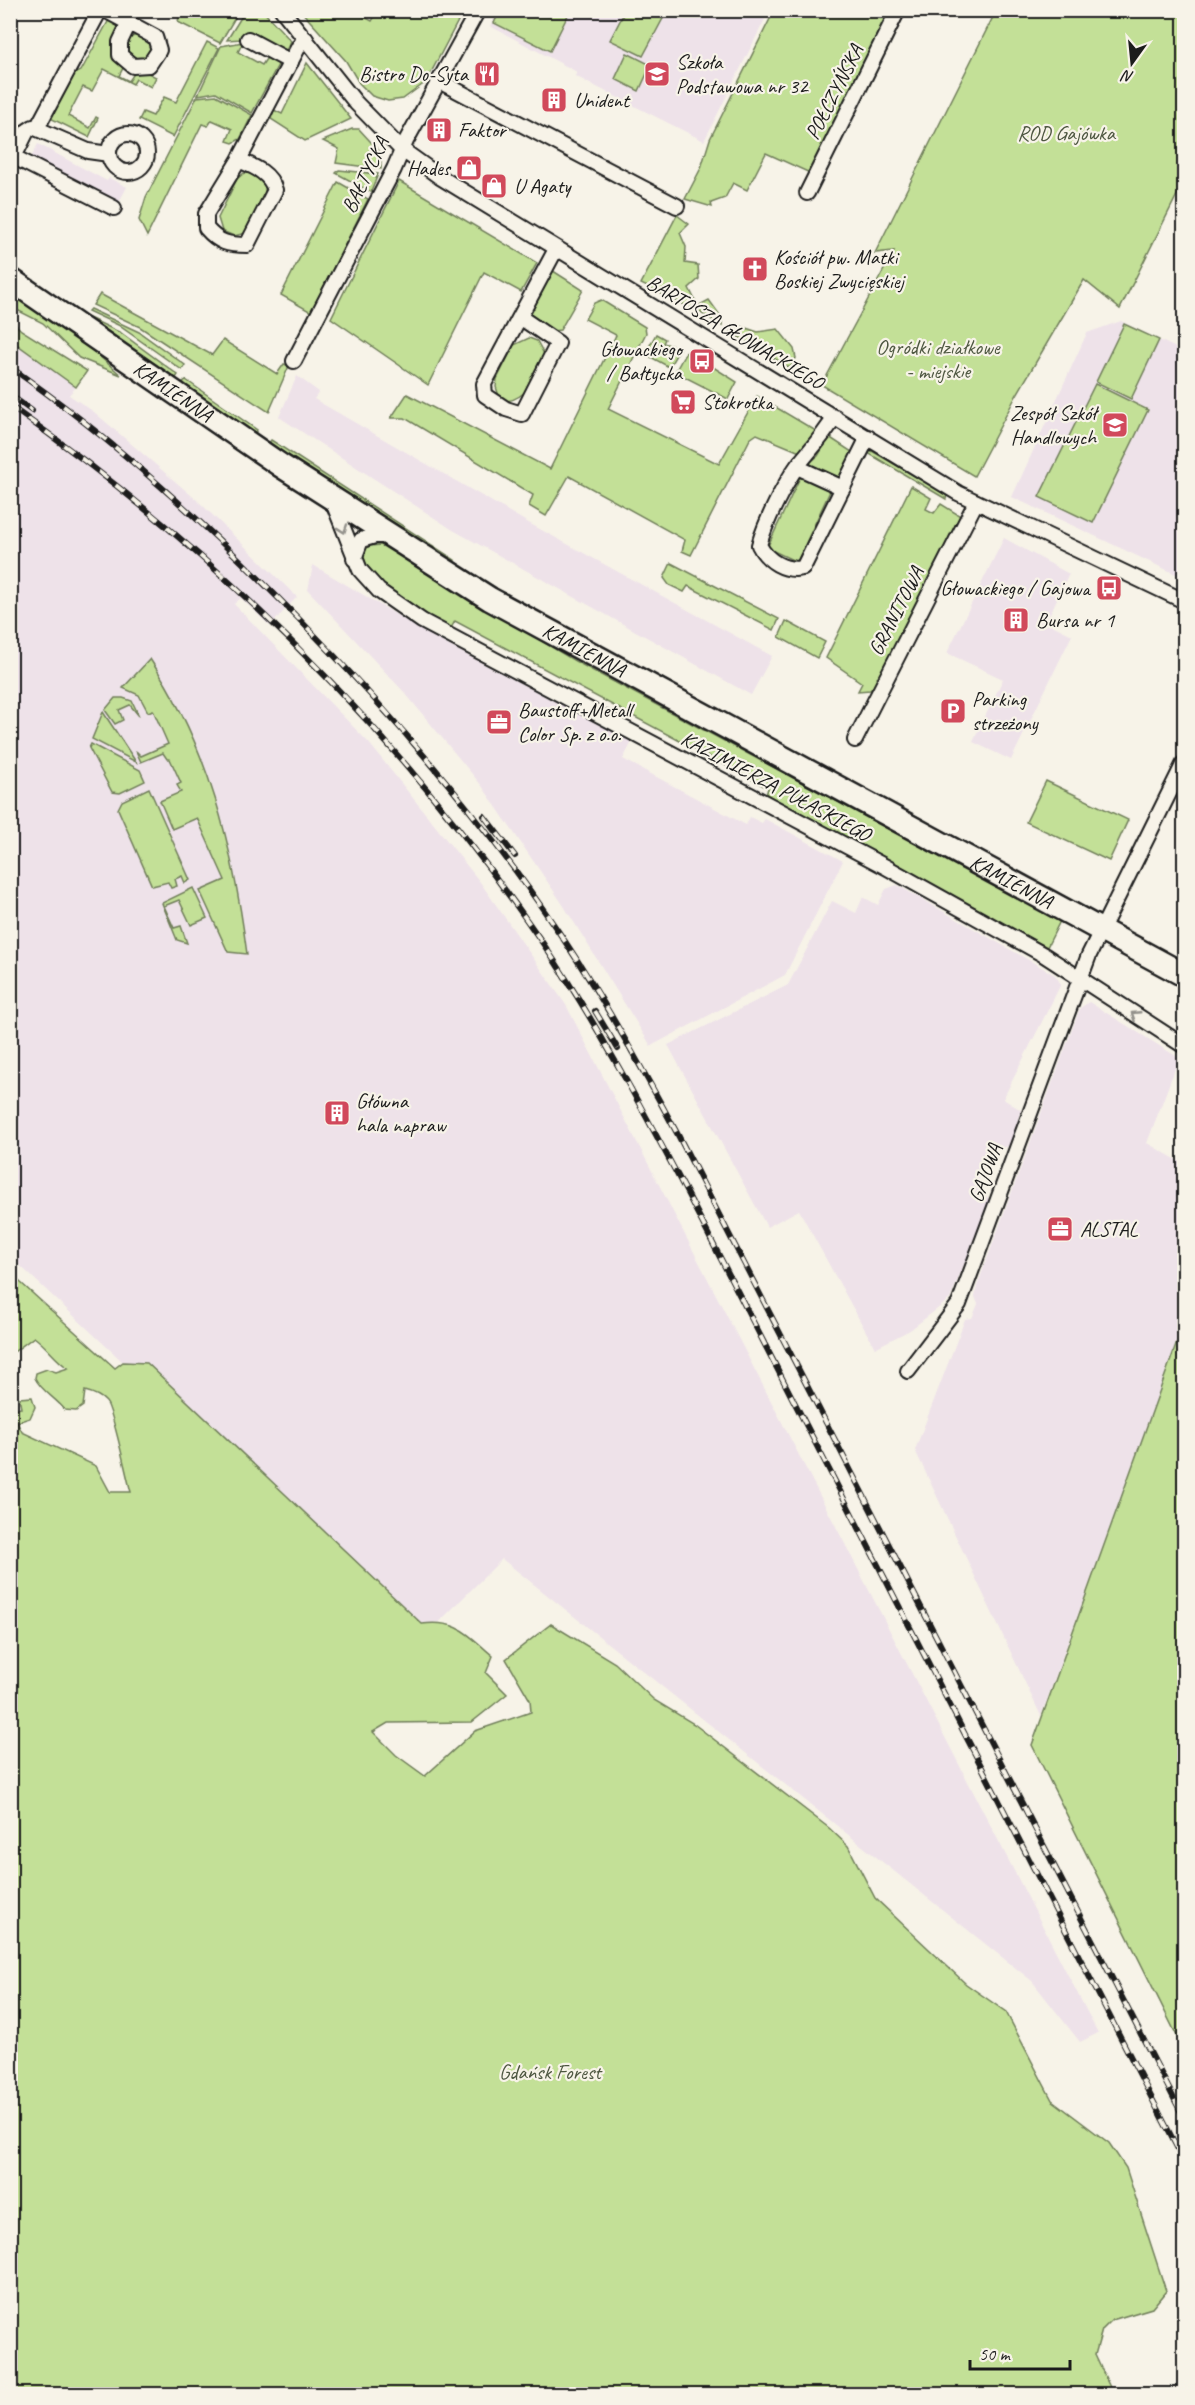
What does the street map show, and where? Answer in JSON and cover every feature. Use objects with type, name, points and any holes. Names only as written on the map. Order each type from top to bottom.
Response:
[{"type":"main road","name":"KAMIENNA","points":[[10,279],[332,500],[490,599],[1185,975]]},
{"type":"street","points":[[37,128],[99,10]]},
{"type":"street","points":[[105,10],[129,23]]},
{"type":"street","name":"BARTOSZA GŁOWACKIEGO","points":[[282,10],[357,103],[401,149],[440,177],[976,502],[1185,602]]},
{"type":"street","name":"BAŁTYCKA","points":[[294,361],[394,170],[401,149],[478,10]]},
{"type":"street","name":"POŁCZYŃSKA","points":[[807,192],[898,10]]},
{"type":"street","points":[[248,39],[291,62]]},
{"type":"street","points":[[239,160],[259,168],[273,181],[275,190],[247,245],[221,242],[206,228],[206,214],[239,160],[299,46],[306,39]]},
{"type":"street","points":[[439,81],[677,206]]},
{"type":"street","points":[[109,154],[88,151],[37,128],[29,128],[12,157],[114,208]]},
{"type":"street","points":[[520,317],[558,343],[522,414],[506,409],[485,395],[484,384],[556,249]]},
{"type":"street","points":[[835,417],[818,444],[797,467],[762,533],[759,545],[765,556],[777,564],[792,569],[803,568],[868,437]]},
{"type":"street","points":[[797,467],[843,488]]},
{"type":"street","name":"KAZIMIERZA PUŁASKIEGO","points":[[332,500],[354,559],[369,582],[422,621],[886,867],[1080,978],[1185,1046]]},
{"type":"street","name":"GRANITOWA","points":[[855,740],[976,502]]},
{"type":"street","points":[[354,559],[361,540],[375,536],[388,536]]},
{"type":"street","points":[[1100,930],[1185,763]]},
{"type":"street","name":"GAJOWA","points":[[908,1371],[959,1304],[1100,930]]},
{"type":"shaded area","name":"Szkoła Podstawowa nr 32","points":[[498,11],[769,11],[704,141],[575,76],[577,72],[490,26]]},
{"type":"shaded area","points":[[38,144],[107,181],[109,178],[127,187],[112,215],[25,169]]},
{"type":"shaded area","name":"Zespół Szkół Handlowych","points":[[1121,321],[1184,352],[1184,578],[1012,497],[1087,333]]},
{"type":"shaded area","points":[[10,340],[76,387],[69,395],[94,412],[198,501],[297,597],[270,626],[241,598],[234,604],[369,743],[480,882],[566,1005],[1098,2033],[1080,2042],[1032,1981],[502,1559],[439,1622],[422,1624],[147,1363],[123,1362],[11,1257]]},
{"type":"shaded area","points":[[297,376],[319,392],[314,399],[525,521],[772,656],[751,695],[453,530],[279,417]]},
{"type":"shaded area","points":[[1004,538],[1069,574],[1046,622],[1072,635],[1011,760],[973,742],[1003,679],[947,653]]},
{"type":"shaded area","points":[[313,565],[446,644],[632,742],[623,759],[746,825],[750,817],[762,823],[765,819],[843,861],[785,975],[651,1046],[562,903],[482,786],[405,693],[308,590]]},
{"type":"shaded area","points":[[897,885],[1055,975],[1061,984],[1003,1099],[1021,1110],[1009,1146],[988,1152],[979,1179],[982,1192],[990,1200],[950,1299],[910,1330],[875,1348],[799,1210],[767,1227],[668,1045],[788,985],[832,901],[856,913],[863,897],[878,905],[886,889]]},
{"type":"shaded area","points":[[1089,1002],[1179,1058],[1147,1143],[1184,1164],[1184,1323],[1041,1716],[915,1450],[965,1319],[972,1318],[978,1304],[975,1297],[977,1286],[1080,1008]]},
{"type":"green space","points":[[262,10],[291,41],[285,52],[242,39],[227,40],[245,11]]},
{"type":"green space","points":[[500,10],[570,11],[550,51],[494,23]]},
{"type":"green space","points":[[180,11],[207,11],[213,14],[215,11],[239,11],[220,43],[178,22]]},
{"type":"green space","points":[[301,11],[354,11],[372,21],[378,11],[441,11],[458,21],[426,82],[403,99],[388,101],[372,96],[359,83],[346,61]]},
{"type":"green space","points":[[625,11],[667,11],[643,56],[610,40]]},
{"type":"green space","points":[[774,11],[890,11],[810,173],[766,153],[747,190],[733,183],[725,198],[711,203],[712,207],[685,199],[701,168],[710,139]]},
{"type":"green space","name":"ROD Gajówka","points":[[996,11],[1184,11],[1184,181],[1120,309],[1084,280],[1016,396],[974,476],[822,385],[894,251],[875,253]]},
{"type":"green space","points":[[110,18],[122,24],[117,31],[113,52],[124,66],[119,76],[129,81],[135,72],[144,71],[156,77],[151,87],[136,79],[133,84],[104,69],[92,91],[83,87],[68,116],[90,128],[96,117],[98,118],[89,137],[46,116],[67,76],[81,71]]},
{"type":"green space","points":[[139,35],[148,39],[152,48],[148,57],[139,61],[130,57],[126,48],[130,39]]},
{"type":"green space","points":[[207,42],[219,48],[173,137],[139,120],[143,112],[153,116],[164,97],[176,102]]},
{"type":"green space","points":[[243,42],[238,52],[262,65],[268,56],[279,63],[252,113],[216,92],[198,95],[221,46]]},
{"type":"green space","points":[[627,53],[651,65],[639,91],[615,79]]},
{"type":"green space","points":[[307,63],[351,119],[305,141],[271,119],[274,110],[282,114]]},
{"type":"green space","points":[[216,95],[252,115],[240,139],[233,143],[227,141],[232,129],[212,120],[208,126],[202,124],[147,236],[139,220],[146,197],[197,97]]},
{"type":"green space","points":[[352,129],[359,129],[381,153],[381,169],[336,163],[339,149],[323,141]]},
{"type":"green space","points":[[339,170],[378,174],[371,192],[336,173]]},
{"type":"green space","points":[[244,173],[256,175],[263,180],[264,197],[246,233],[234,236],[222,231],[218,218],[237,179]]},
{"type":"green space","points":[[399,181],[537,263],[521,292],[484,272],[428,385],[331,318]]},
{"type":"green space","points":[[338,182],[368,199],[311,312],[281,295]]},
{"type":"green space","points":[[677,215],[689,224],[680,233],[686,247],[685,263],[698,265],[699,279],[689,288],[698,306],[709,300],[722,318],[722,326],[701,313],[641,284]]},
{"type":"green space","points":[[550,269],[583,290],[560,330],[552,331],[531,317],[532,303]]},
{"type":"green space","points":[[10,290],[77,337],[121,375],[79,358],[43,323],[11,307]]},
{"type":"green space","points":[[100,294],[212,355],[223,340],[277,374],[284,364],[289,366],[269,412],[140,327],[93,305]]},
{"type":"green space","points":[[601,300],[645,327],[646,333],[608,409],[719,464],[757,396],[816,431],[800,452],[757,434],[750,439],[691,555],[682,551],[685,540],[569,476],[546,516],[529,506],[533,495],[405,418],[391,418],[407,394],[550,469],[616,335],[585,319],[594,303]]},
{"type":"green space","points":[[90,309],[139,332],[185,365],[182,370],[118,325],[88,311]]},
{"type":"green space","points":[[89,318],[121,333],[178,375],[176,378]]},
{"type":"green space","points":[[10,319],[21,330],[87,371],[76,387],[11,340]]},
{"type":"green space","points":[[1124,324],[1159,340],[1131,399],[1096,382]]},
{"type":"green space","points":[[740,326],[758,332],[778,329],[794,349],[796,358],[790,368],[729,331]]},
{"type":"green space","points":[[656,334],[665,339],[663,343],[680,348],[669,367],[645,354]]},
{"type":"green space","points":[[529,338],[537,341],[545,356],[526,390],[515,399],[507,401],[499,396],[496,387],[497,379],[514,345]]},
{"type":"green space","points":[[686,352],[706,368],[710,365],[737,382],[728,399],[675,372]]},
{"type":"green space","points":[[186,380],[257,430],[254,434],[185,385],[183,382]]},
{"type":"green space","points":[[1095,384],[1148,410],[1093,523],[1039,497]]},
{"type":"green space","points":[[829,437],[852,452],[839,481],[808,464],[818,456]]},
{"type":"green space","points":[[271,440],[455,560],[454,564],[268,444]]},
{"type":"green space","points":[[872,451],[947,495],[946,499],[868,453]]},
{"type":"green space","points":[[801,475],[831,489],[797,562],[767,548]]},
{"type":"green space","points":[[911,486],[931,498],[926,509],[934,513],[941,504],[962,517],[875,685],[870,690],[858,691],[862,683],[826,658]]},
{"type":"green space","points":[[381,545],[575,661],[1060,921],[1047,947],[765,798],[768,788],[455,621],[450,630],[426,616],[396,596],[372,574],[365,562],[364,550],[370,546]]},
{"type":"green space","points":[[671,563],[779,619],[774,630],[688,586],[684,592],[669,585],[664,578]]},
{"type":"green space","points":[[786,621],[825,642],[817,658],[779,637]]},
{"type":"green space","points":[[150,659],[171,693],[188,728],[216,800],[234,876],[247,954],[228,952],[200,891],[225,880],[197,818],[172,829],[160,801],[181,792],[177,785],[181,783],[170,759],[167,759],[163,753],[141,762],[136,751],[141,756],[168,744],[153,710],[148,712],[139,695],[123,688]]},
{"type":"green space","points":[[115,698],[132,701],[139,716],[130,705],[119,710],[123,720],[115,724],[105,710]]},
{"type":"green space","points":[[103,712],[136,762],[92,739]]},
{"type":"green space","points":[[91,744],[140,770],[145,781],[120,793],[112,792],[89,748]]},
{"type":"green space","points":[[1046,781],[1128,820],[1109,861],[1026,822]]},
{"type":"green space","points":[[149,788],[190,880],[185,883],[182,876],[175,879],[177,886],[171,888],[168,882],[152,886],[118,809],[122,801]]},
{"type":"green space","points":[[193,888],[207,918],[191,925],[179,900],[164,906],[174,928],[181,926],[187,943],[177,940],[162,903]]},
{"type":"green space","name":"Gdańsk Forest","points":[[10,1273],[115,1368],[123,1362],[147,1363],[422,1624],[445,1624],[462,1630],[493,1656],[486,1673],[507,1694],[472,1722],[388,1723],[373,1732],[396,1755],[425,1776],[475,1731],[531,1712],[530,1700],[506,1659],[551,1624],[615,1663],[654,1700],[694,1724],[829,1828],[848,1846],[875,1898],[966,1984],[1006,2012],[1052,2100],[1109,2143],[1126,2168],[1166,2291],[1152,2308],[1112,2320],[1102,2330],[1095,2355],[1113,2394],[11,2394],[11,1409],[21,1408],[19,1398],[32,1397],[35,1407],[30,1418],[17,1422],[22,1432],[96,1466],[110,1492],[131,1492],[116,1429],[106,1402],[97,1395],[85,1391],[83,1406],[76,1411],[65,1410],[35,1378],[36,1373],[47,1369],[56,1372],[68,1368],[34,1337],[11,1354]]},
{"type":"green space","points":[[1184,1323],[1184,2050],[1032,1745]]},
{"type":"railway","points":[[10,367],[87,424],[160,486],[298,618],[435,768],[499,848],[558,931],[621,1032],[678,1135],[1184,2118]]},
{"type":"railway","points":[[10,395],[32,411]]},
{"type":"railway","points":[[10,406],[161,522],[300,650],[365,718],[427,790],[486,864],[542,942],[600,1034],[687,1193],[1184,2161]]},
{"type":"railway","points":[[484,816],[515,856]]},
{"type":"railway","points":[[595,1011],[618,1049]]},
{"type":"place","name":"Bistro Do-Syta","points":[[487,74]]},
{"type":"place","name":"Szkoła Podstawowa nr 32","points":[[657,74]]},
{"type":"place","name":"Unident","points":[[554,100]]},
{"type":"place","name":"Faktor","points":[[439,130]]},
{"type":"place","name":"Hades","points":[[469,168]]},
{"type":"place","name":"U Agaty","points":[[494,186]]},
{"type":"place","name":"Kościół pw. Matki Boskiej Zwycięskiej","points":[[755,269]]},
{"type":"place","name":"Głowackiego / Bałtycka","points":[[702,361]]},
{"type":"place","name":"Stokrotka","points":[[683,402]]},
{"type":"place","name":"Zespół Szkół Handlowych","points":[[1115,425]]},
{"type":"place","name":"Głowackiego / Gajowa","points":[[1109,588]]},
{"type":"place","name":"Bursa nr 1","points":[[1016,620]]},
{"type":"place","name":"Parking strzeżony","points":[[953,711]]},
{"type":"place","name":"Baustoff+Metall Color Sp. z o.o.","points":[[499,722]]},
{"type":"place","name":"Główna hala napraw","points":[[337,1113]]},
{"type":"place","name":"ALSTAL","points":[[1060,1229]]},
{"type":"park label","name":"Ogródki działkowe - miejskie","points":[[938,359]]}]
